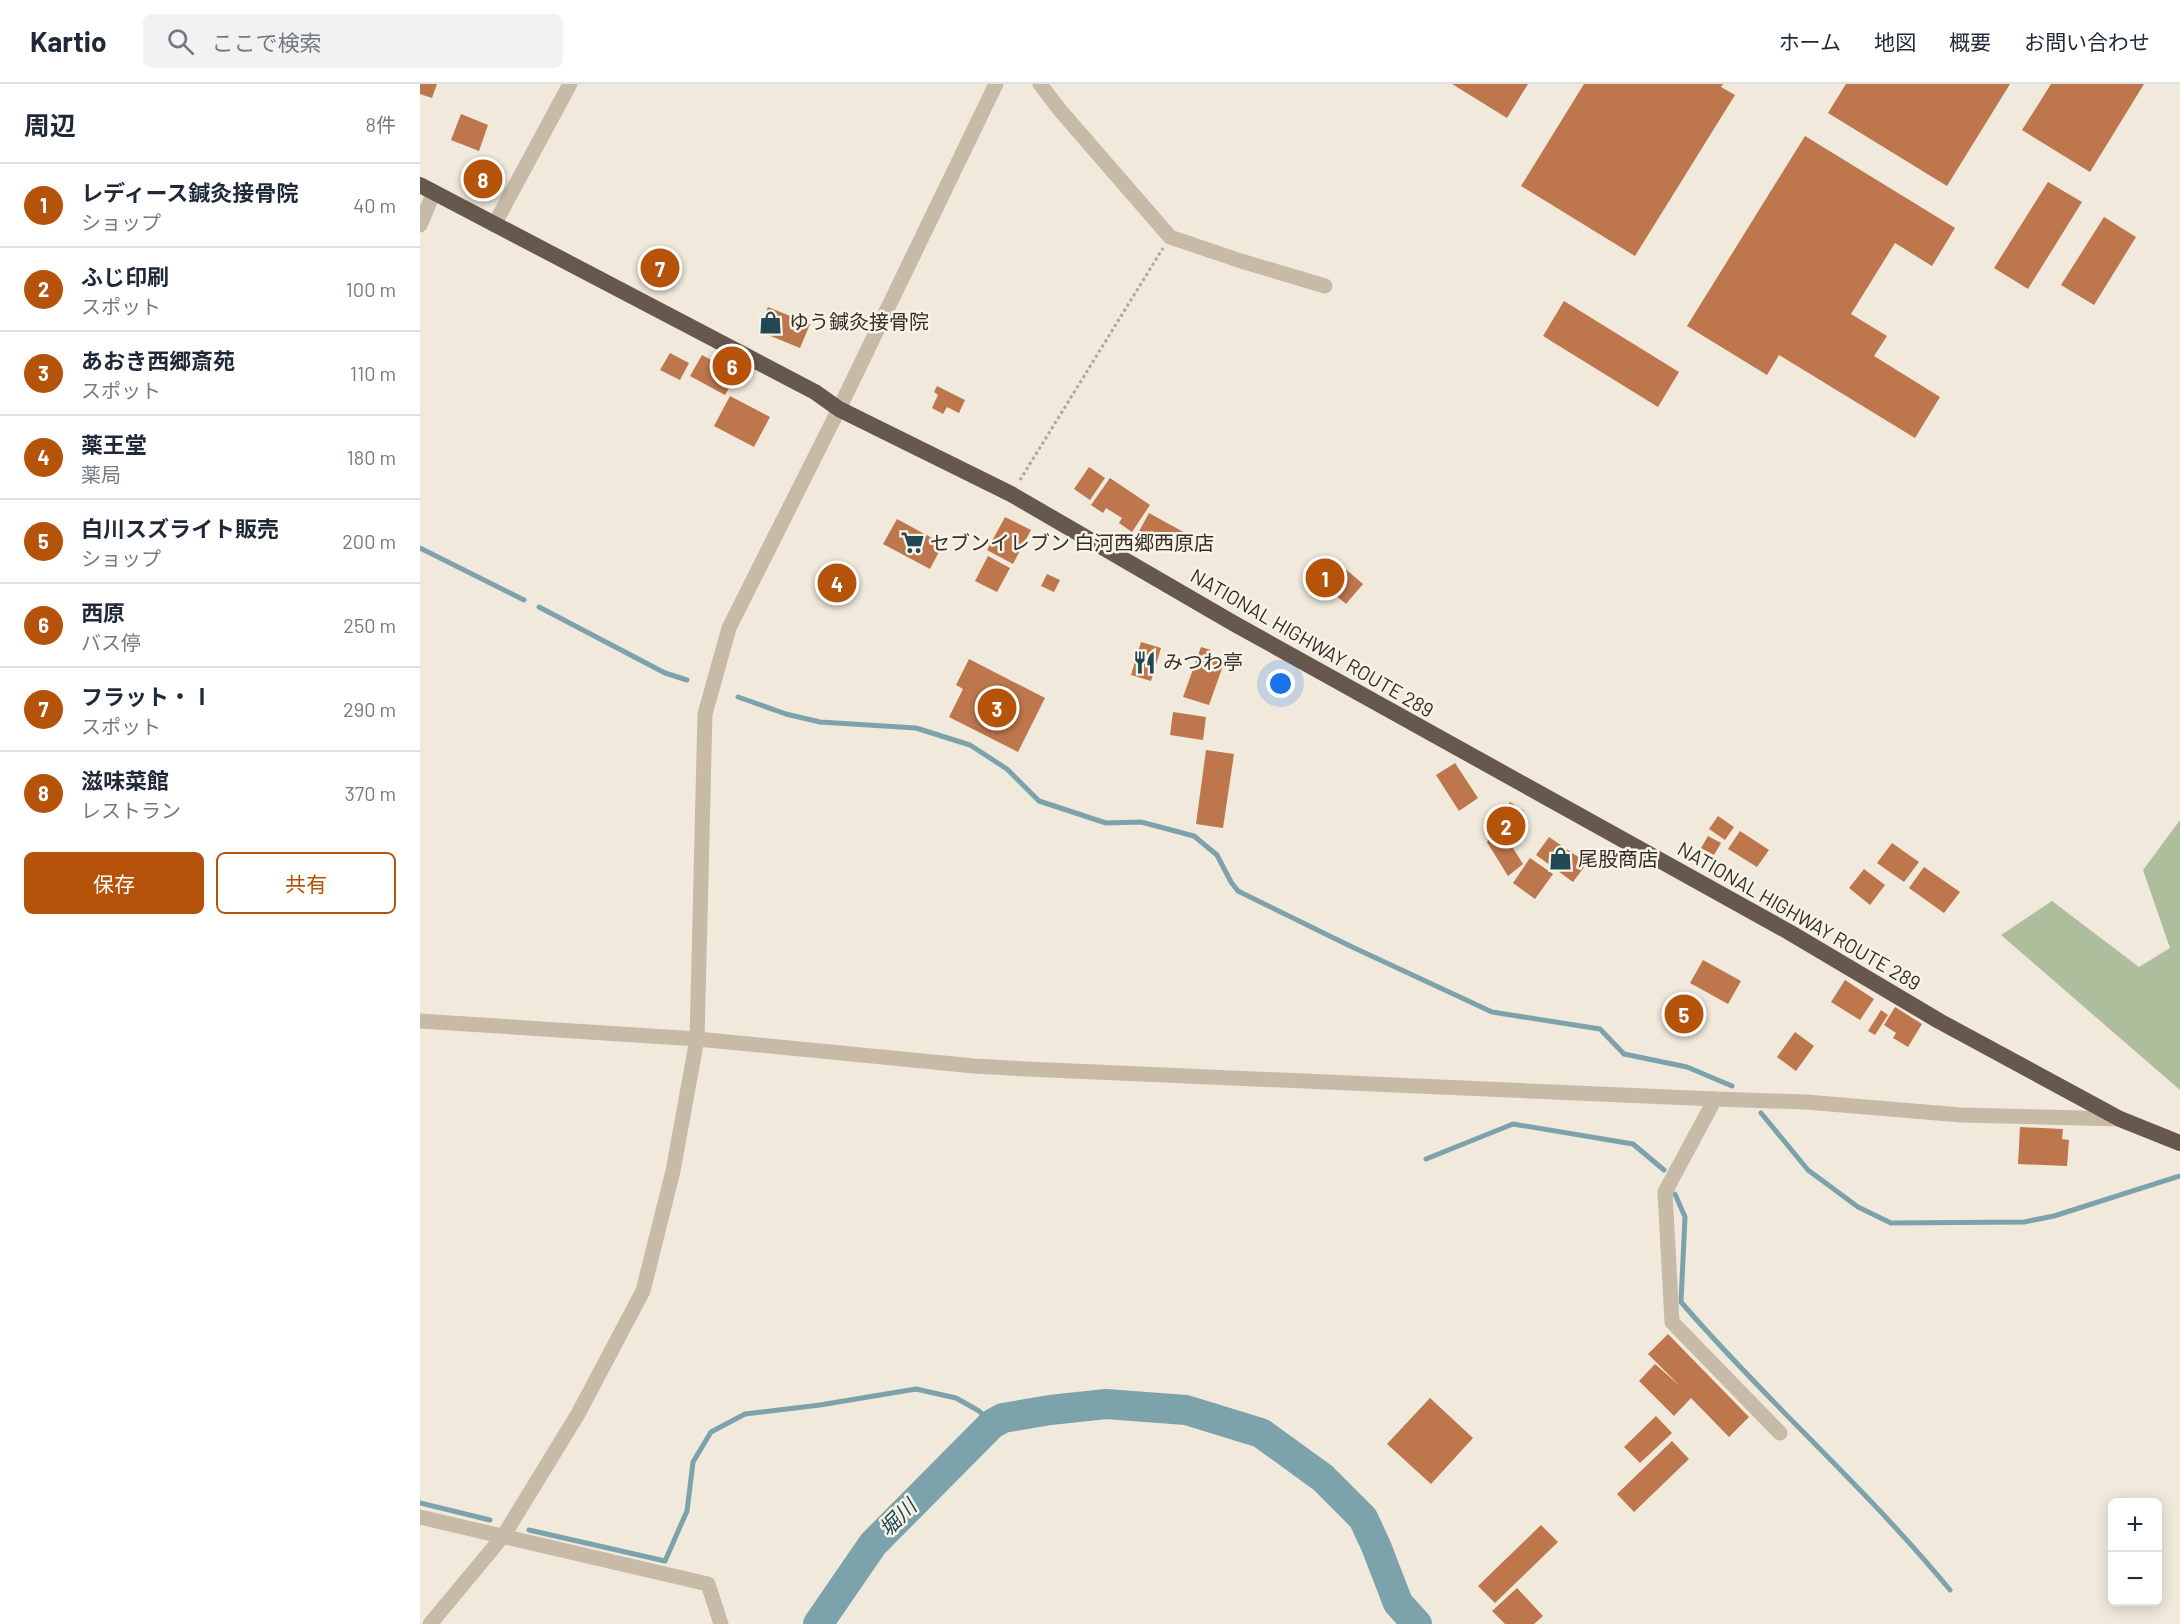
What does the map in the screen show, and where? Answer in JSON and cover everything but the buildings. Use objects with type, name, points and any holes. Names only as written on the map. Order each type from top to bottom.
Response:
[{"type":"highway","name":"NATIONAL HIGHWAY ROUTE 289","points":[[427,188],[815,392],[839,409],[1011,494],[1264,640],[1789,932],[1939,1021],[2120,1119],[2180,1143]]},
{"type":"street","points":[[494,225],[570,84]]},
{"type":"street","points":[[430,1624],[504,1535],[578,1414],[643,1291],[673,1171],[697,1039],[705,714],[729,628],[839,409],[996,84]]},
{"type":"street","points":[[1040,84],[1170,237],[1325,286]]},
{"type":"street","points":[[420,225],[427,188]]},
{"type":"street","points":[[420,1021],[697,1039],[974,1066],[1715,1100],[1806,1102],[1961,1115],[2120,1119]]},
{"type":"street","points":[[1715,1100],[1665,1192],[1672,1322],[1780,1433]]},
{"type":"street","points":[[420,1517],[708,1584],[721,1624]]},
{"type":"path","points":[[1011,494],[1170,237]]},
{"type":"green space","points":[[2180,820],[2180,1090],[2001,935],[2052,901],[2139,967],[2170,948],[2143,870]]},
{"type":"waterway","points":[[420,548],[524,600]]},
{"type":"waterway","points":[[539,607],[665,673],[687,680]]},
{"type":"waterway","points":[[738,697],[786,714],[820,722],[916,728],[970,745],[1007,769],[1039,801],[1106,823],[1141,822],[1194,836],[1217,855],[1238,891],[1492,1012],[1600,1029],[1624,1054],[1687,1067],[1732,1086]]},
{"type":"waterway","points":[[1761,1113],[1808,1170],[1858,1207],[1891,1223],[2024,1222],[2054,1216],[2180,1176]]},
{"type":"waterway","points":[[1426,1159],[1513,1124],[1633,1144],[1664,1170]]},
{"type":"waterway","points":[[1675,1194],[1685,1217],[1681,1302],[1748,1375],[1885,1516],[1950,1590]]},
{"type":"waterway","points":[[529,1530],[665,1561],[687,1511],[693,1462],[711,1432],[745,1414],[820,1405],[916,1389],[956,1398],[979,1411],[992,1424]]},
{"type":"waterway","name":"堀川","points":[[818,1624],[873,1544],[992,1424],[1003,1418],[1106,1404],[1186,1410],[1261,1433],[1323,1478],[1363,1518],[1398,1603],[1417,1624]]},
{"type":"waterway","points":[[420,1503],[490,1520]]},
{"type":"place","name":"滋味菜館","points":[[483,179]]},
{"type":"place","name":"フラット・Ⅰ","points":[[660,268]]},
{"type":"place","name":"ゆう鍼灸接骨院","points":[[771,322]]},
{"type":"place","name":"西原","points":[[732,366]]},
{"type":"place","name":"セブンイレブン 白河西郷西原店","points":[[912,543]]},
{"type":"place","name":"レディース鍼灸接骨院","points":[[1325,578]]},
{"type":"place","name":"薬王堂","points":[[837,583]]},
{"type":"place","name":"みつわ亭","points":[[1145,662]]},
{"type":"place","name":"あおき西郷斎苑","points":[[997,708]]},
{"type":"place","name":"ふじ印刷","points":[[1506,826]]},
{"type":"place","name":"尾股商店","points":[[1560,859]]},
{"type":"place","name":"白川スズライト販売","points":[[1684,1014]]}]
